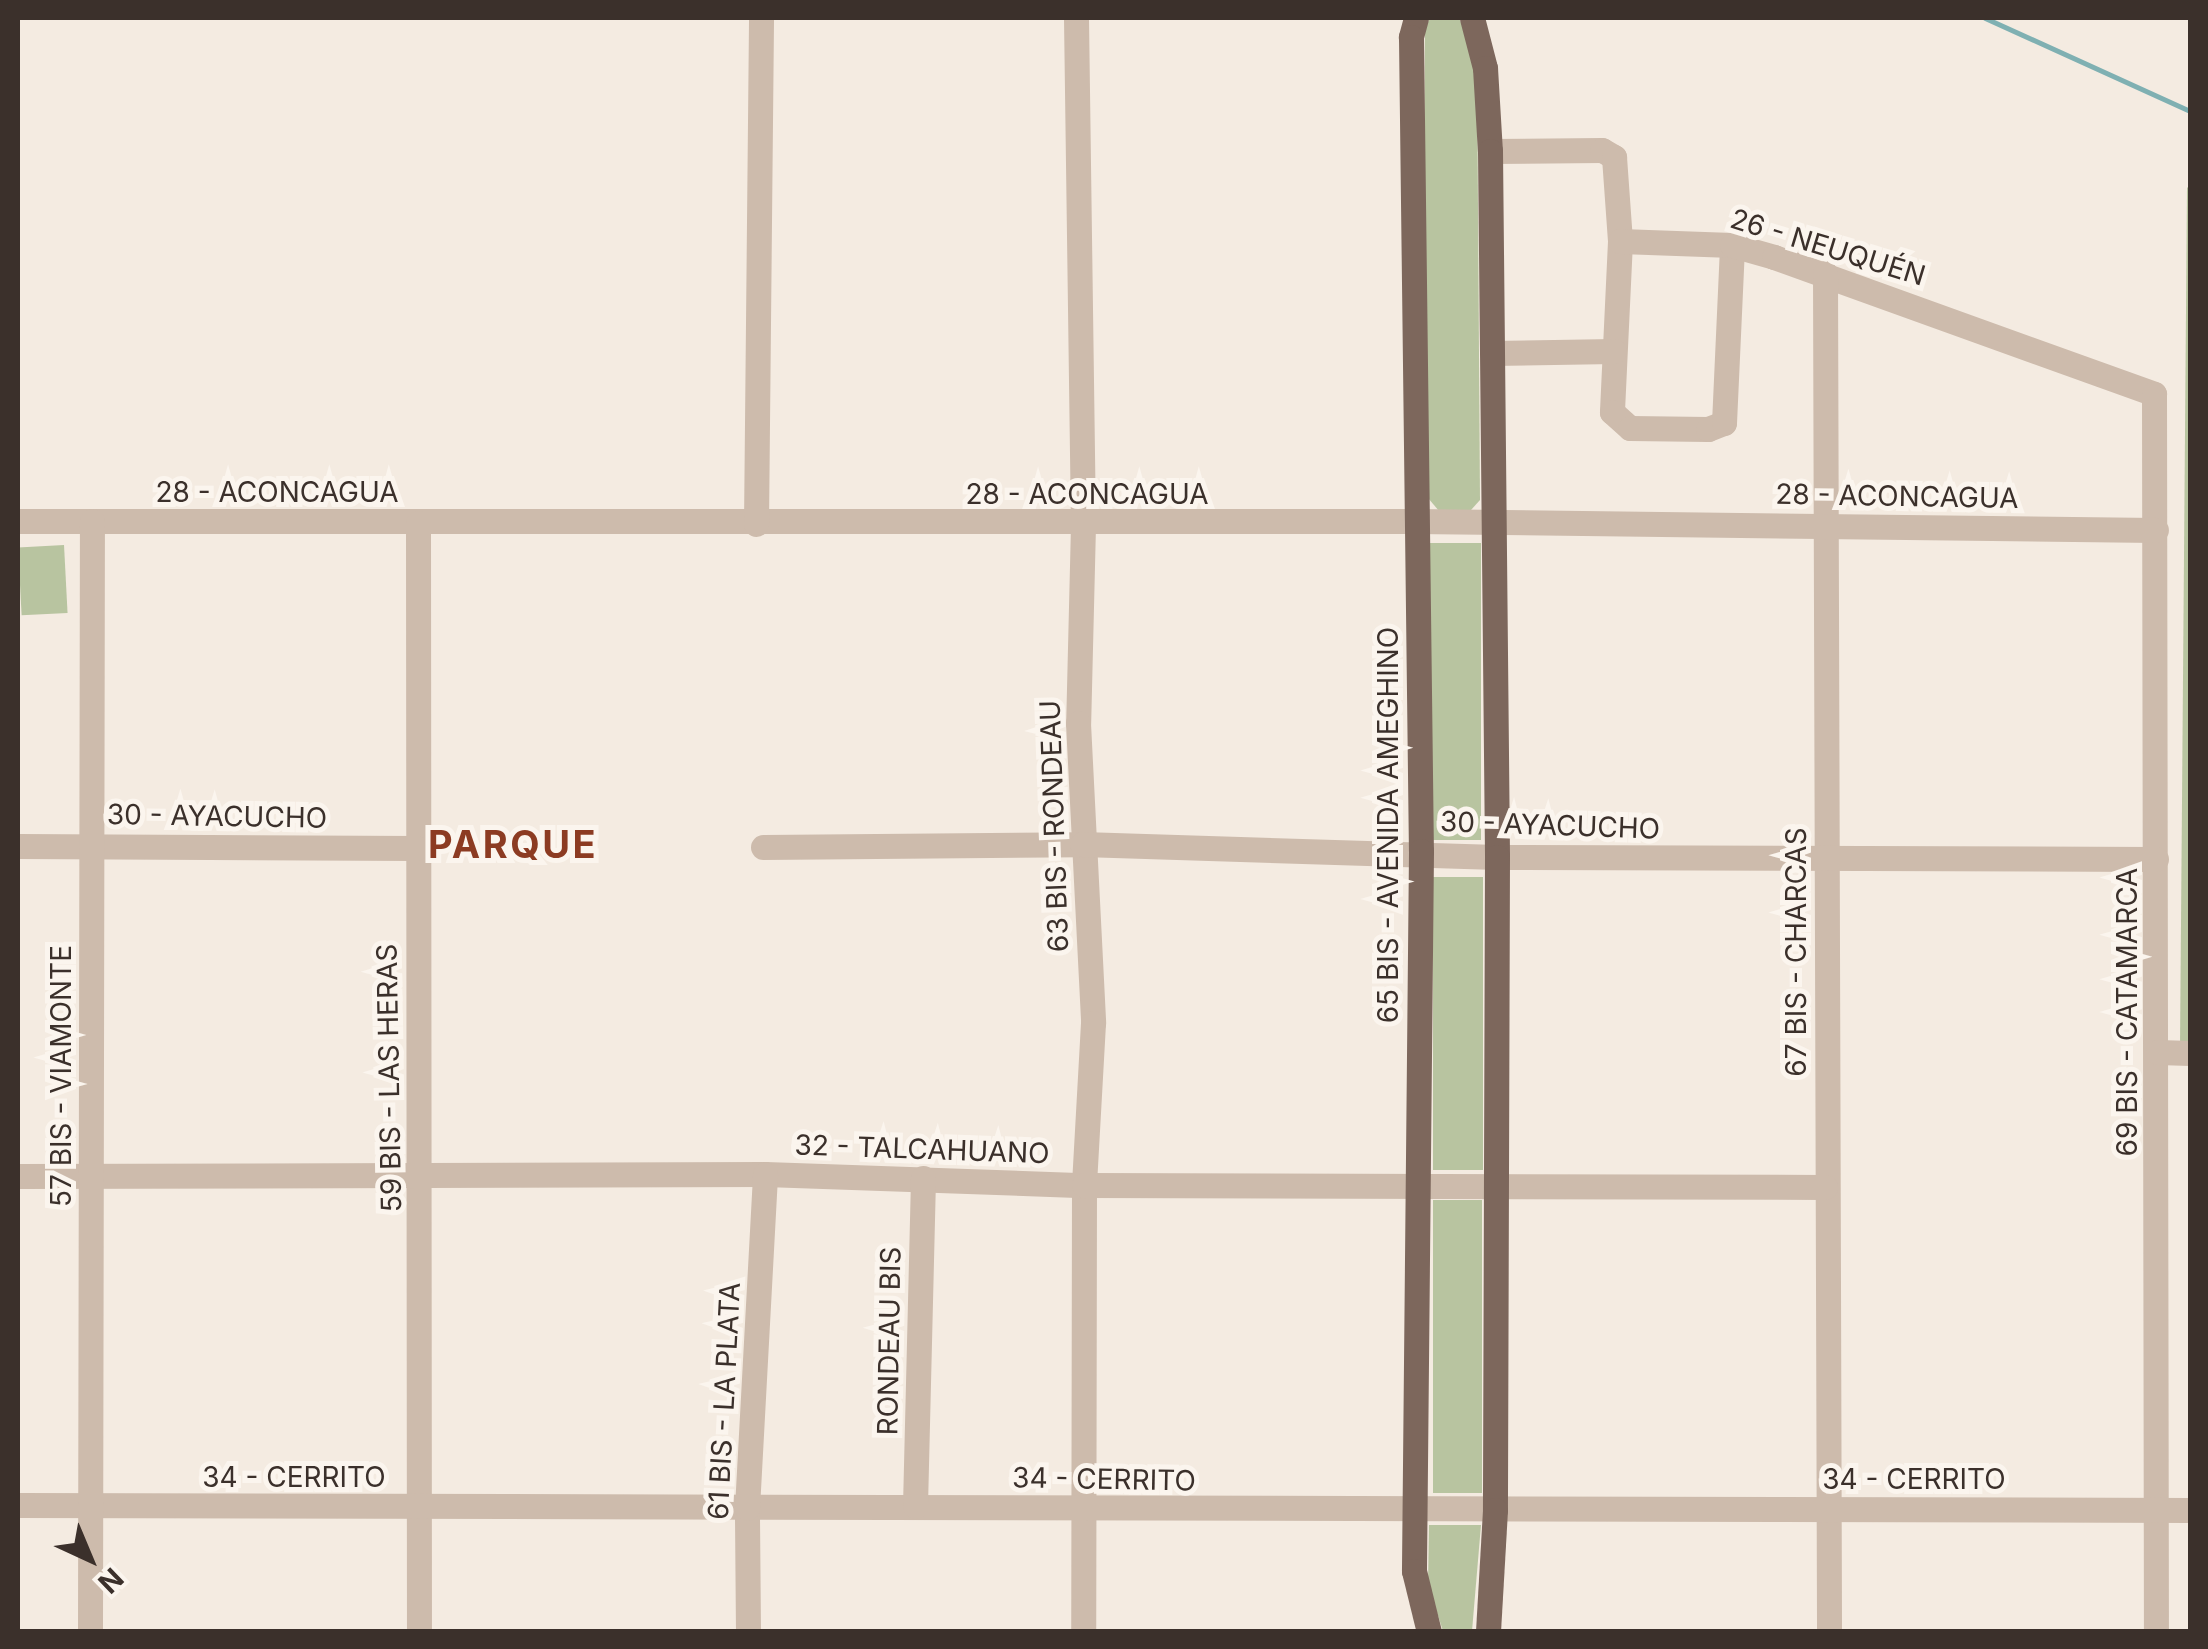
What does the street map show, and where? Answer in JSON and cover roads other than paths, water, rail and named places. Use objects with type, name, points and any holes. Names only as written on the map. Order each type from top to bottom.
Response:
[{"type":"main road","points":[[1471,20],[1486,68],[1490,151],[1498,857],[1495,1510],[1488,1632]]},
{"type":"main road","name":"65 BIS - AVENIDA AMEGHINO","points":[[1416,21],[1414,521],[1422,851],[1414,1572],[1429,1632]]},
{"type":"street","points":[[756,524],[762,18]]},
{"type":"street","name":"63 BIS - RONDEAU","points":[[1076,18],[1083,525],[1082,844],[1093,1023],[1084,1185],[1083,1632]]},
{"type":"street","points":[[1490,151],[1602,150],[1614,157],[1620,241],[1612,412],[1630,428],[1688,429],[1724,423],[1732,244]]},
{"type":"street","name":"26 - NEUQUÉN","points":[[1620,241],[1732,244],[1825,273],[2154,394]]},
{"type":"street","name":"67 BIS - CHARCAS","points":[[1825,273],[1829,1632]]},
{"type":"street","points":[[1492,353],[1614,352]]},
{"type":"street","name":"69 BIS - CATAMARCA","points":[[2154,394],[2156,1632]]},
{"type":"street","name":"28 - ACONCAGUA","points":[[18,521],[1083,525],[1414,521],[1493,526],[1825,524],[2156,530]]},
{"type":"street","name":"57 BIS - VIAMONTE","points":[[90,1632],[92,521]]},
{"type":"street","name":"59 BIS - LAS HERAS","points":[[418,523],[420,1632]]},
{"type":"street","name":"30 - AYACUCHO","points":[[763,847],[1082,844],[1422,851],[1498,857],[2156,860]]},
{"type":"street","name":"30 - AYACUCHO","points":[[18,846],[416,848]]},
{"type":"street","points":[[2158,1052],[2190,1053]]},
{"type":"street","name":"32 - TALCAHUANO","points":[[18,1176],[422,1180],[766,1174],[1084,1185],[1826,1187]]},
{"type":"street","name":"61 BIS - LA PLATA","points":[[748,1632],[747,1508],[766,1174]]},
{"type":"street","name":"RONDEAU BIS","points":[[915,1506],[923,1178]]},
{"type":"street","name":"34 - CERRITO","points":[[18,1505],[2190,1510]]},
{"type":"waterway","points":[[1985,18],[2190,111]]},
{"type":"district","name":"PARQUE","points":[[513,845]]}]
